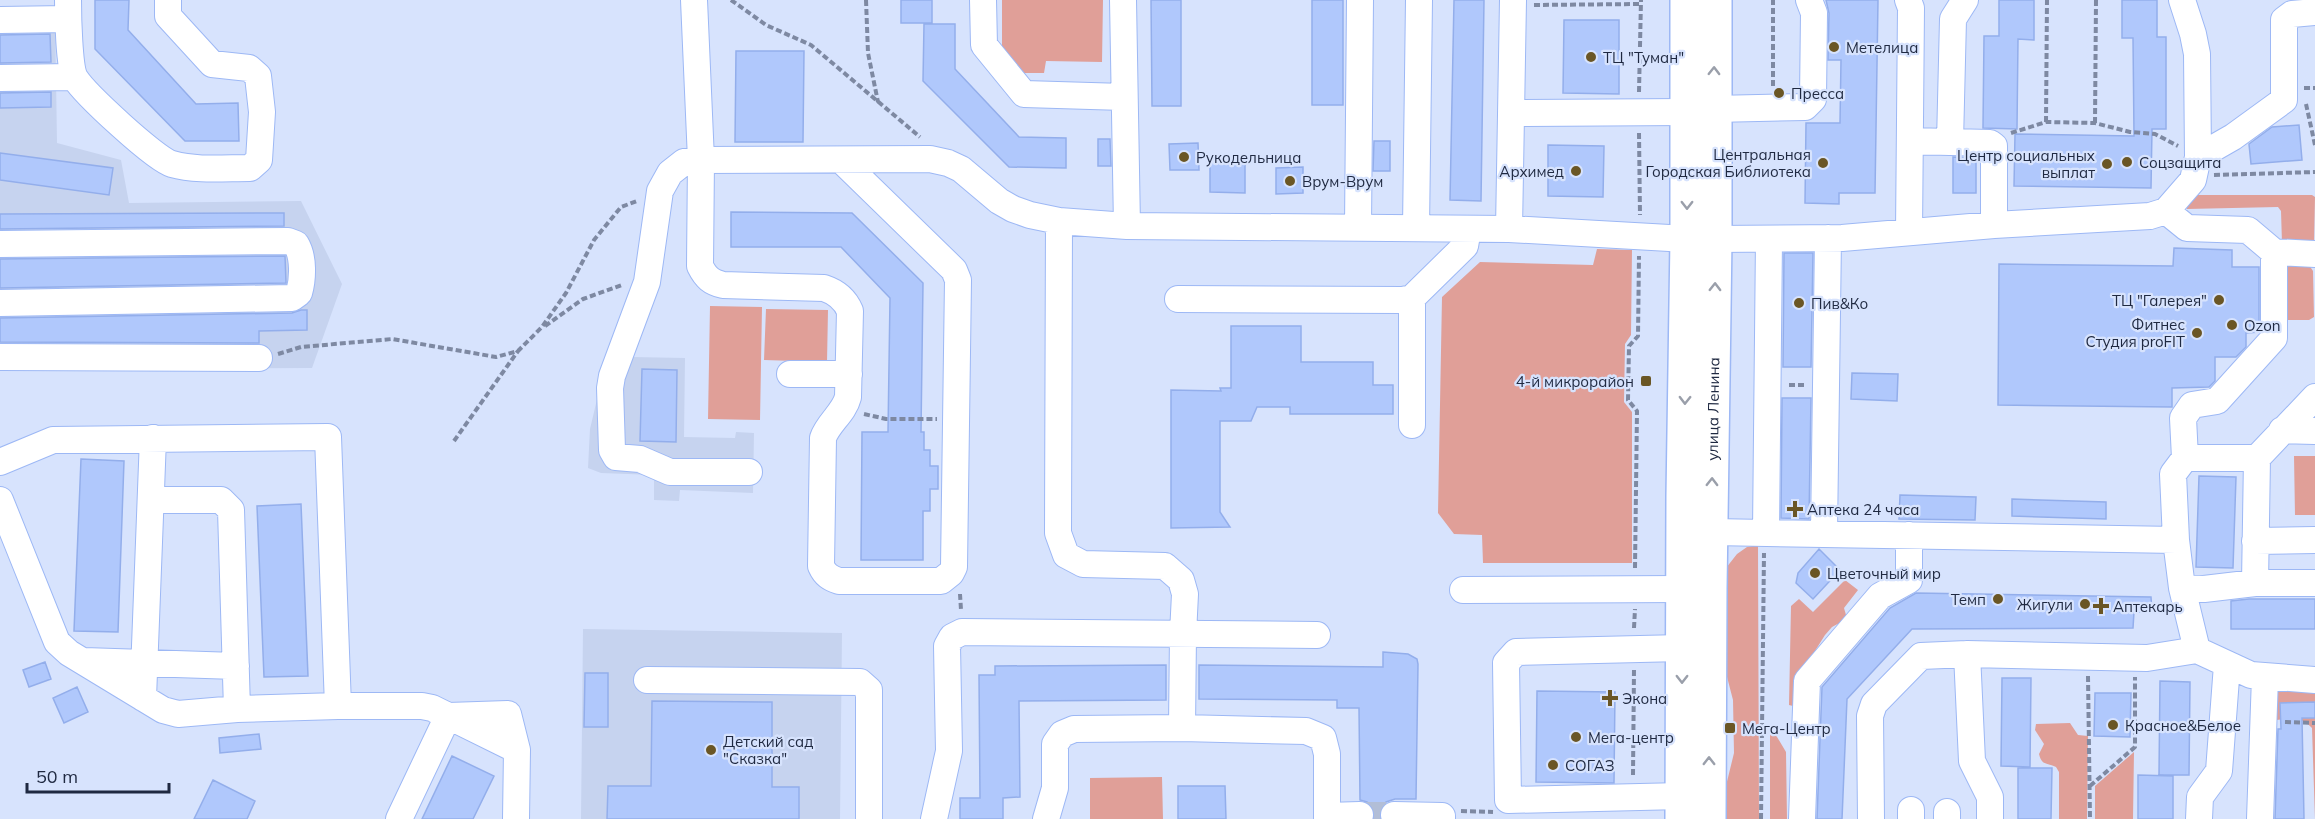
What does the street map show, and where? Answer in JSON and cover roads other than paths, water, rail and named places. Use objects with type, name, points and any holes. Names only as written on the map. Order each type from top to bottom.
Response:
[{"type":"main road","name":"улица Ленина","points":[[1682,808],[1682,648],[1712,532],[1701,239],[1700,111],[1687,0]]},
{"type":"main road","name":"улица Ленина","points":[[1700,111],[1715,0]]},
{"type":"main road","name":"улица Ленина","points":[[1701,239],[1696,589],[1709,819]]},
{"type":"lane","points":[[0,20],[68,10],[74,77],[153,154],[169,163],[191,168],[250,168],[259,160],[262,112],[258,76],[249,68],[212,64],[168,16],[168,0]]},
{"type":"lane","points":[[694,0],[701,160],[700,267],[705,276],[723,285],[824,288],[833,291],[847,303],[850,311],[846,405],[825,431],[823,438],[821,566],[830,578],[839,580],[941,582],[947,578],[954,567],[958,280],[954,270],[841,160]]},
{"type":"lane","points":[[983,0],[984,45],[1024,94],[1124,97]]},
{"type":"lane","points":[[1123,0],[1127,226]]},
{"type":"lane","points":[[1358,227],[1360,0]]},
{"type":"lane","points":[[1416,228],[1419,0]]},
{"type":"lane","points":[[1511,113],[1700,111],[1806,107],[1813,99],[1814,13],[1809,0]]},
{"type":"lane","points":[[1908,0],[1911,8],[1909,232]]},
{"type":"lane","points":[[1950,142],[1953,19],[1965,0]]},
{"type":"lane","points":[[2182,0],[2197,54],[2196,168]]},
{"type":"lane","points":[[1509,230],[1513,2]]},
{"type":"lane","points":[[749,472],[670,472],[640,459],[616,457],[612,450],[610,387],[612,376],[647,275],[660,191],[670,173],[684,162],[930,159],[948,162],[961,169],[999,201],[1030,215],[1059,221],[1127,226],[1468,229],[1640,237],[1769,239],[1828,238],[2150,216],[2166,212],[2196,168],[2233,137],[2284,100],[2284,20],[2292,14],[2315,12]]},
{"type":"lane","points":[[0,78],[74,77]]},
{"type":"lane","points":[[1910,141],[1990,143],[1994,146],[1994,225]]},
{"type":"lane","points":[[2166,212],[2187,228],[2248,230],[2274,252],[2315,254]]},
{"type":"lane","points":[[1059,221],[1058,533],[1066,555],[1083,564],[1165,566],[1181,580],[1185,594],[1182,728]]},
{"type":"lane","points":[[1178,299],[1403,300],[1412,298],[1466,246],[1468,229]]},
{"type":"lane","points":[[1824,534],[1828,238]]},
{"type":"lane","points":[[1765,538],[1769,239]]},
{"type":"lane","points":[[0,244],[288,241],[296,244],[301,252],[302,284],[299,293],[292,298],[0,303]]},
{"type":"lane","points":[[2197,650],[2182,588],[2176,540],[2173,474],[2185,458],[2183,418],[2192,405],[2217,401],[2274,338],[2274,252]]},
{"type":"lane","points":[[1412,298],[1412,425]]},
{"type":"lane","points":[[0,357],[260,358]]},
{"type":"lane","points":[[790,374],[849,374]]},
{"type":"lane","points":[[2255,583],[2257,458],[2315,397]]},
{"type":"lane","points":[[2282,430],[2315,431]]},
{"type":"lane","points":[[0,462],[53,440],[328,437],[338,706]]},
{"type":"lane","points":[[143,698],[153,438]]},
{"type":"lane","points":[[2185,458],[2257,458]]},
{"type":"lane","points":[[0,500],[57,642],[82,661],[163,710],[178,714],[237,709],[338,706],[422,706],[448,716],[508,714],[517,750],[516,819]]},
{"type":"lane","points":[[151,500],[221,500],[231,510],[237,709]]},
{"type":"lane","points":[[1712,532],[1765,538],[1824,534],[2176,540]]},
{"type":"lane","points":[[1802,819],[1807,681],[1880,596],[1909,580],[1909,535]]},
{"type":"lane","points":[[2255,541],[2315,540]]},
{"type":"lane","points":[[2182,588],[2204,589],[2255,583],[2315,583]]},
{"type":"lane","points":[[1463,590],[1696,589]]},
{"type":"lane","points":[[934,819],[949,751],[947,646],[952,637],[962,632],[1317,635]]},
{"type":"lane","points":[[1682,648],[1516,652],[1506,663],[1508,809],[1633,797],[1682,808]]},
{"type":"lane","points":[[1871,819],[1870,716],[1874,704],[1920,656],[1967,654],[2147,658],[2197,650],[2227,666],[2251,675],[2315,680]]},
{"type":"lane","points":[[1967,654],[1972,762],[1990,797],[1990,819]]},
{"type":"lane","points":[[82,661],[236,666]]},
{"type":"lane","points":[[2199,819],[2200,797],[2219,771],[2227,666]]},
{"type":"lane","points":[[2260,819],[2265,677]]},
{"type":"lane","points":[[647,680],[860,682],[869,690],[869,819]]},
{"type":"lane","points":[[399,819],[448,716]]},
{"type":"lane","points":[[1046,819],[1055,788],[1055,744],[1062,734],[1074,729],[1182,728],[1306,731],[1323,738],[1327,754],[1327,817],[1360,815]]},
{"type":"lane","points":[[499,819],[516,783]]},
{"type":"lane","points":[[1394,815],[1442,816],[1442,819]]},
{"type":"tunnel","points":[[1360,815],[1394,815]]},
{"type":"place","name":"Метелица","points":[[1834,47]]},
{"type":"place","name":"ТЦ \"Туман\"","points":[[1591,57]]},
{"type":"place","name":"Пресса","points":[[1779,93]]},
{"type":"place","name":"Рукодельница","points":[[1184,157]]},
{"type":"place","name":"Соцзащита","points":[[2127,162]]},
{"type":"place","name":"Центральная Городская Библиотека","points":[[1823,163]]},
{"type":"place","name":"Центр социальных выплат","points":[[2107,164]]},
{"type":"place","name":"Архимед","points":[[1576,171]]},
{"type":"place","name":"Врум-Врум","points":[[1290,181]]},
{"type":"place","name":"ТЦ \"Галерея\"","points":[[2219,300]]},
{"type":"place","name":"Пив&Ко","points":[[1799,303]]},
{"type":"place","name":"Ozon","points":[[2232,325]]},
{"type":"place","name":"Фитнес Студия proFIT","points":[[2197,333]]},
{"type":"place","name":"4-й микрорайон","points":[[1646,381]]},
{"type":"place","name":"Аптека 24 часа","points":[[1795,509]]},
{"type":"place","name":"Цветочный мир","points":[[1815,573]]},
{"type":"place","name":"Темп","points":[[1998,599]]},
{"type":"place","name":"Жигули","points":[[2085,604]]},
{"type":"place","name":"Аптекарь","points":[[2101,606]]},
{"type":"place","name":"Экона","points":[[1610,698]]},
{"type":"place","name":"Красное&Белое","points":[[2113,725]]},
{"type":"place","name":"Мега-Центр","points":[[1730,728]]},
{"type":"place","name":"Мега-центр","points":[[1576,737]]},
{"type":"place","name":"Детский сад \"Сказка\"","points":[[711,750]]},
{"type":"place","name":"СОГАЗ","points":[[1553,765]]}]
